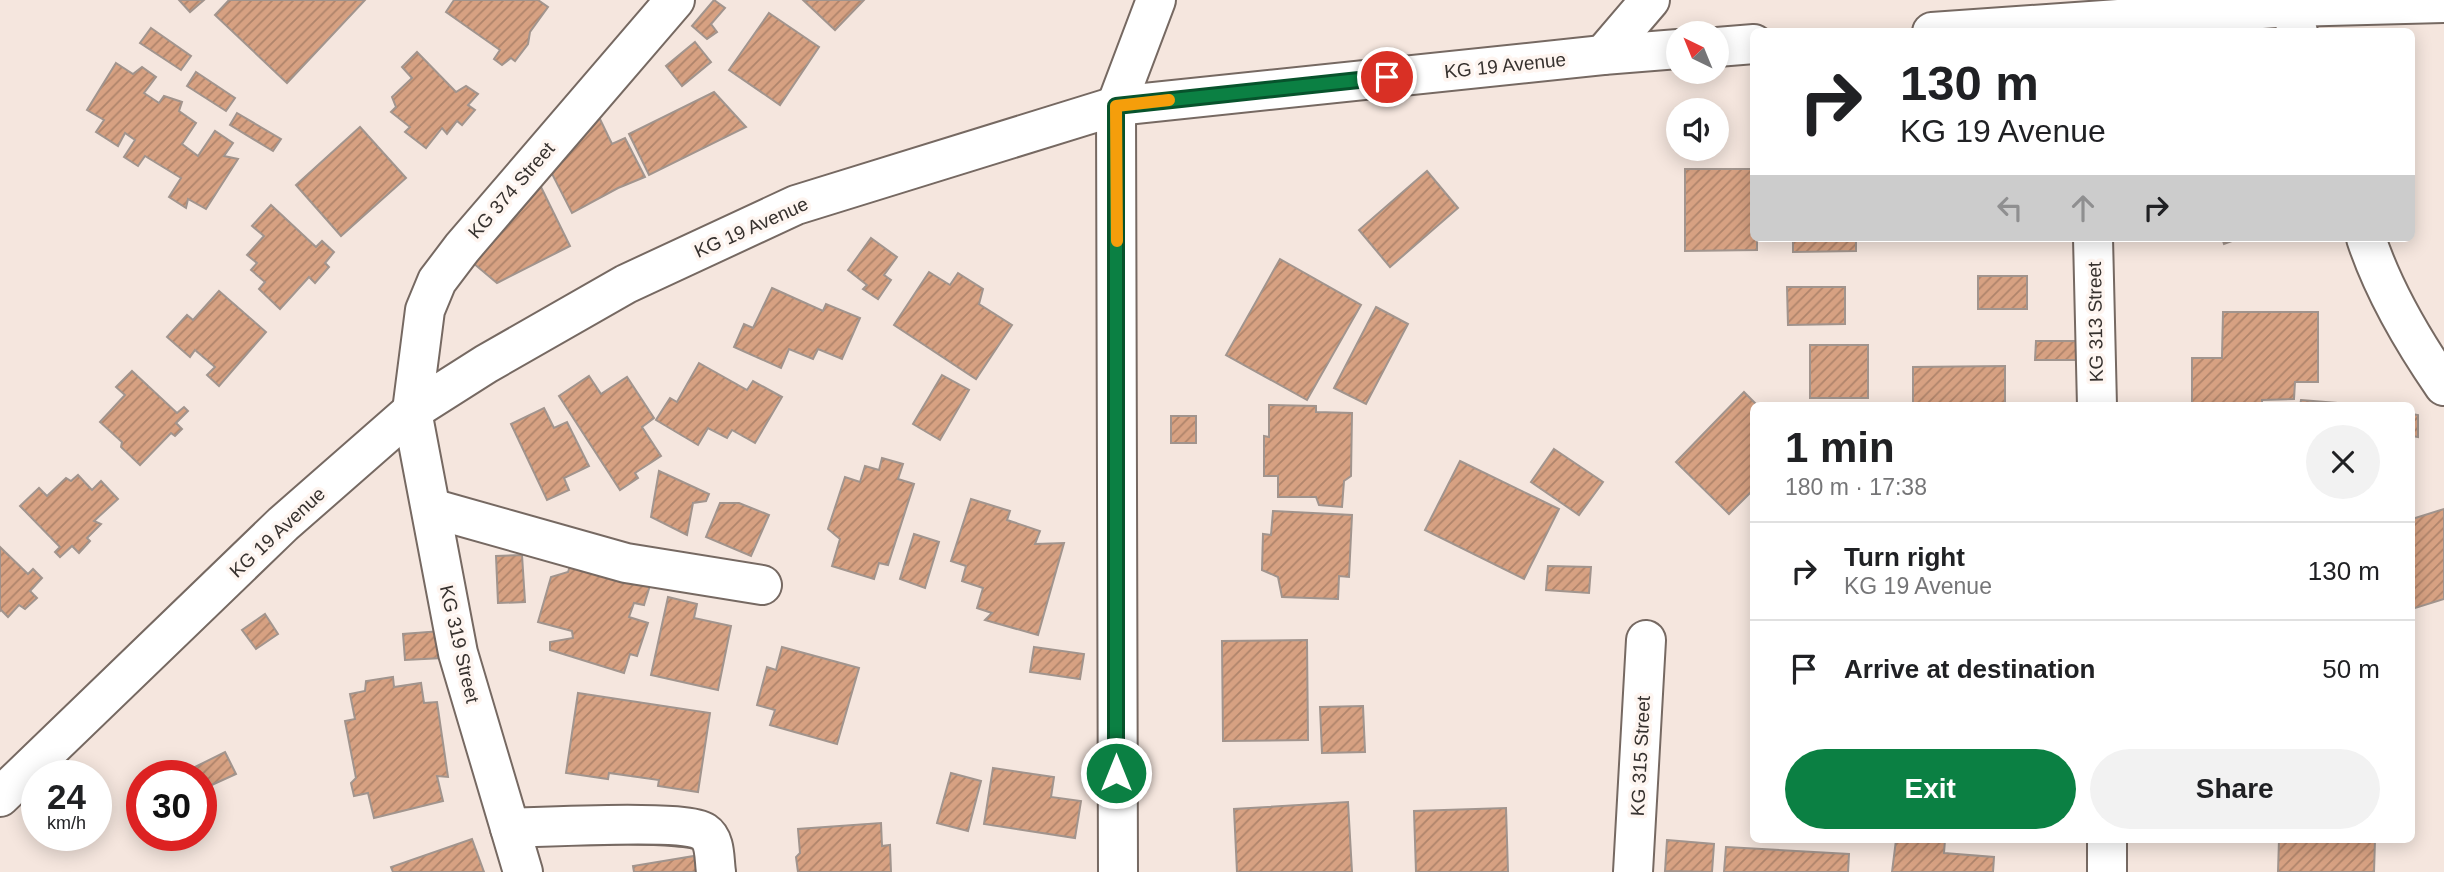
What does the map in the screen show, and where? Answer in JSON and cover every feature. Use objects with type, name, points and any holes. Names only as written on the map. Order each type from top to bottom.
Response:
[{"type":"street","name":"KG 374 Street","points":[[412,411],[425,310],[437,281],[462,248],[675,0]]},
{"type":"street","points":[[1118,872],[1116,106],[1156,0]]},
{"type":"street","points":[[1603,55],[1650,0]]},
{"type":"street","points":[[2037,28],[2294,19],[2444,4]]},
{"type":"street","points":[[1729,46],[1750,44]]},
{"type":"street","name":"KG 19 Avenue","points":[[0,797],[283,524],[412,411],[498,357],[626,284],[796,205],[1116,106],[1666,50]]},
{"type":"street","name":"KG 313 Street","points":[[2093,242],[2097,402]]},
{"type":"street","points":[[2367,242],[2376,267],[2427,361],[2444,386]]},
{"type":"street","name":"KG 319 Street","points":[[412,411],[458,653],[523,872]]},
{"type":"street","points":[[431,508],[626,563],[762,584]]},
{"type":"street","name":"KG 315 Street","points":[[1633,872],[1646,640]]},
{"type":"street","points":[[510,828],[645,825],[692,827],[705,832],[712,841],[716,872]]},
{"type":"street","points":[[2107,843],[2108,872]]},
{"type":"building","points":[[179,0],[204,0],[190,12]]},
{"type":"building","points":[[229,0],[365,0],[287,83],[215,15]]},
{"type":"building","points":[[454,0],[538,0],[548,7],[530,32],[528,44],[515,61],[511,58],[502,65],[494,59],[500,50],[446,12]]},
{"type":"building","points":[[714,0],[725,8],[711,24],[717,32],[707,39],[692,26]]},
{"type":"building","points":[[803,0],[864,0],[835,30]]},
{"type":"building","points":[[769,13],[819,47],[780,105],[729,70]]},
{"type":"building","points":[[151,28],[191,56],[181,70],[140,43]]},
{"type":"building","points":[[695,42],[711,62],[682,86],[666,66]]},
{"type":"building","points":[[417,52],[456,92],[466,86],[478,94],[468,105],[475,110],[462,125],[457,121],[447,134],[442,128],[426,148],[405,132],[410,127],[391,112],[396,107],[392,97],[412,78],[402,67]]},
{"type":"building","points":[[116,63],[133,74],[142,67],[156,77],[144,93],[159,103],[164,96],[182,102],[179,111],[196,123],[182,144],[198,156],[215,131],[233,143],[224,156],[238,159],[206,209],[188,199],[186,208],[169,197],[181,178],[145,156],[138,166],[124,157],[135,140],[125,133],[118,146],[96,132],[104,120],[87,110]]},
{"type":"building","points":[[196,72],[235,98],[226,111],[187,86]]},
{"type":"building","points":[[714,92],[746,127],[649,175],[629,134]]},
{"type":"building","points":[[237,113],[281,139],[273,151],[230,125]]},
{"type":"building","points":[[598,115],[612,144],[625,138],[645,177],[572,213],[547,164]]},
{"type":"building","points":[[360,127],[406,178],[341,236],[296,185]]},
{"type":"building","points":[[1685,169],[1750,169],[1750,242],[1757,242],[1757,250],[1685,251]]},
{"type":"building","points":[[1427,171],[1458,208],[1390,267],[1359,230]]},
{"type":"building","points":[[540,185],[570,246],[497,283],[473,263]]},
{"type":"building","points":[[271,205],[316,247],[322,241],[334,252],[325,263],[329,267],[315,283],[309,277],[280,309],[259,289],[265,282],[251,270],[257,263],[247,255],[264,236],[252,226]]},
{"type":"building","points":[[871,238],[897,257],[884,275],[891,280],[878,299],[863,289],[867,285],[848,270]]},
{"type":"building","points":[[1793,242],[1856,242],[1856,251],[1793,252]]},
{"type":"building","points":[[1280,259],[1361,305],[1307,400],[1226,355]]},
{"type":"building","points":[[929,272],[950,285],[958,273],[983,289],[979,304],[1012,325],[976,379],[894,325]]},
{"type":"building","points":[[1978,276],[2027,276],[2027,309],[1978,309]]},
{"type":"building","points":[[1787,287],[1845,287],[1845,324],[1788,325]]},
{"type":"building","points":[[772,288],[823,311],[826,304],[860,318],[842,359],[818,349],[813,359],[789,349],[781,368],[734,347],[744,324],[753,328]]},
{"type":"building","points":[[219,291],[266,332],[219,386],[207,375],[215,367],[195,350],[190,357],[167,337],[187,315],[193,320]]},
{"type":"building","points":[[1376,307],[1408,324],[1366,404],[1334,388]]},
{"type":"building","points":[[2223,312],[2318,312],[2318,382],[2295,382],[2294,399],[2192,402],[2192,358],[2222,358]]},
{"type":"building","points":[[2036,341],[2078,341],[2078,360],[2035,360]]},
{"type":"building","points":[[1810,345],[1868,345],[1868,398],[1810,398]]},
{"type":"building","points":[[699,363],[747,390],[753,381],[782,397],[755,443],[732,430],[727,438],[708,428],[698,445],[656,420],[670,398],[677,402]]},
{"type":"building","points":[[2005,366],[2005,402],[1913,402],[1913,367]]},
{"type":"building","points":[[132,371],[177,413],[184,407],[188,411],[176,423],[182,429],[175,436],[171,433],[140,465],[121,447],[122,442],[100,422],[125,395],[116,387]]},
{"type":"building","points":[[942,375],[969,390],[940,440],[913,424]]},
{"type":"building","points":[[589,376],[601,394],[627,377],[654,418],[642,427],[661,456],[635,473],[638,478],[620,490],[559,396]]},
{"type":"building","points":[[1744,392],[1754,402],[1750,402],[1750,493],[1729,514],[1676,462]]},
{"type":"building","points":[[1269,405],[1316,406],[1316,412],[1352,413],[1351,476],[1344,481],[1342,507],[1319,505],[1316,497],[1278,497],[1278,476],[1264,476],[1264,436],[1269,437]]},
{"type":"building","points":[[544,408],[554,428],[567,422],[589,466],[564,478],[569,490],[547,500],[511,424]]},
{"type":"building","points":[[2415,414],[2418,415],[2418,437],[2415,436]]},
{"type":"building","points":[[1171,416],[1196,416],[1196,443],[1171,443]]},
{"type":"building","points":[[1554,449],[1603,482],[1579,515],[1531,482]]},
{"type":"building","points":[[882,458],[903,464],[898,479],[914,484],[888,565],[879,563],[874,579],[832,566],[840,539],[828,529],[845,477],[860,482],[865,466],[879,470]]},
{"type":"building","points":[[1460,461],[1559,509],[1524,579],[1425,530]]},
{"type":"building","points":[[659,471],[709,494],[706,501],[693,503],[687,535],[651,517]]},
{"type":"building","points":[[78,475],[92,490],[101,481],[118,499],[94,521],[101,524],[87,538],[90,541],[79,553],[72,546],[60,557],[55,552],[60,547],[20,506],[39,488],[47,496],[66,478],[71,481]]},
{"type":"building","points":[[971,499],[1010,511],[1007,520],[1040,531],[1035,544],[1064,543],[1038,635],[985,620],[992,613],[977,608],[983,588],[962,581],[966,566],[951,561]]},
{"type":"building","points":[[720,503],[739,503],[769,515],[751,556],[706,537]]},
{"type":"building","points":[[2444,509],[2444,599],[2415,608],[2415,518]]},
{"type":"building","points":[[1273,511],[1352,515],[1349,577],[1339,576],[1338,599],[1282,597],[1278,577],[1262,570],[1263,534],[1271,535]]},
{"type":"building","points":[[914,534],[939,542],[925,588],[900,579]]},
{"type":"building","points":[[0,547],[28,574],[33,569],[42,578],[30,591],[37,598],[25,609],[19,605],[8,617],[0,611]]},
{"type":"building","points":[[522,555],[525,602],[498,603],[496,556]]},
{"type":"building","points":[[573,557],[651,582],[644,605],[634,603],[629,617],[648,623],[637,656],[630,654],[624,673],[550,650],[550,642],[573,638],[572,631],[538,622],[551,577],[568,572]]},
{"type":"building","points":[[1548,566],[1591,567],[1589,593],[1546,590]]},
{"type":"building","points":[[668,597],[697,604],[694,618],[731,626],[718,690],[651,675]]},
{"type":"building","points":[[265,614],[278,634],[256,649],[242,630]]},
{"type":"building","points":[[441,631],[443,658],[405,660],[403,634]]},
{"type":"building","points":[[1307,640],[1308,740],[1223,741],[1222,641]]},
{"type":"building","points":[[782,647],[859,668],[837,744],[770,725],[775,710],[757,705],[767,667],[776,670]]},
{"type":"building","points":[[1034,647],[1084,654],[1080,679],[1030,672]]},
{"type":"building","points":[[393,677],[394,687],[421,683],[424,703],[437,702],[448,777],[437,776],[443,801],[374,818],[368,793],[354,796],[351,783],[356,778],[345,721],[355,719],[350,694],[365,691],[366,681]]},
{"type":"building","points":[[578,693],[710,713],[698,792],[658,786],[659,780],[609,773],[608,779],[566,773]]},
{"type":"building","points":[[1363,706],[1365,752],[1322,753],[1320,707]]},
{"type":"building","points":[[225,752],[236,774],[217,783],[217,760],[209,760]]},
{"type":"building","points":[[993,768],[1054,777],[1051,797],[1081,801],[1075,838],[984,824]]},
{"type":"building","points":[[951,773],[981,781],[968,831],[937,823]]},
{"type":"building","points":[[1348,802],[1352,872],[1237,872],[1234,809]]},
{"type":"building","points":[[1506,808],[1508,872],[1416,872],[1414,811]]},
{"type":"building","points":[[881,823],[882,846],[890,845],[891,872],[798,872],[798,829]]},
{"type":"building","points":[[472,839],[484,872],[393,872],[391,867]]},
{"type":"building","points":[[1667,840],[1714,844],[1712,872],[1665,871]]},
{"type":"building","points":[[1896,843],[1945,843],[1944,853],[1994,857],[1993,872],[1892,872]]},
{"type":"building","points":[[2279,843],[2375,843],[2374,872],[2278,872]]},
{"type":"building","points":[[1726,847],[1849,854],[1848,872],[1724,872]]},
{"type":"building","points":[[694,856],[697,872],[634,872],[633,866]]},
{"type":"slow traffic","points":[[1117,241],[1116,106],[1169,100]]},
{"type":"route","points":[[1116,773],[1116,106],[1387,77]]}]
